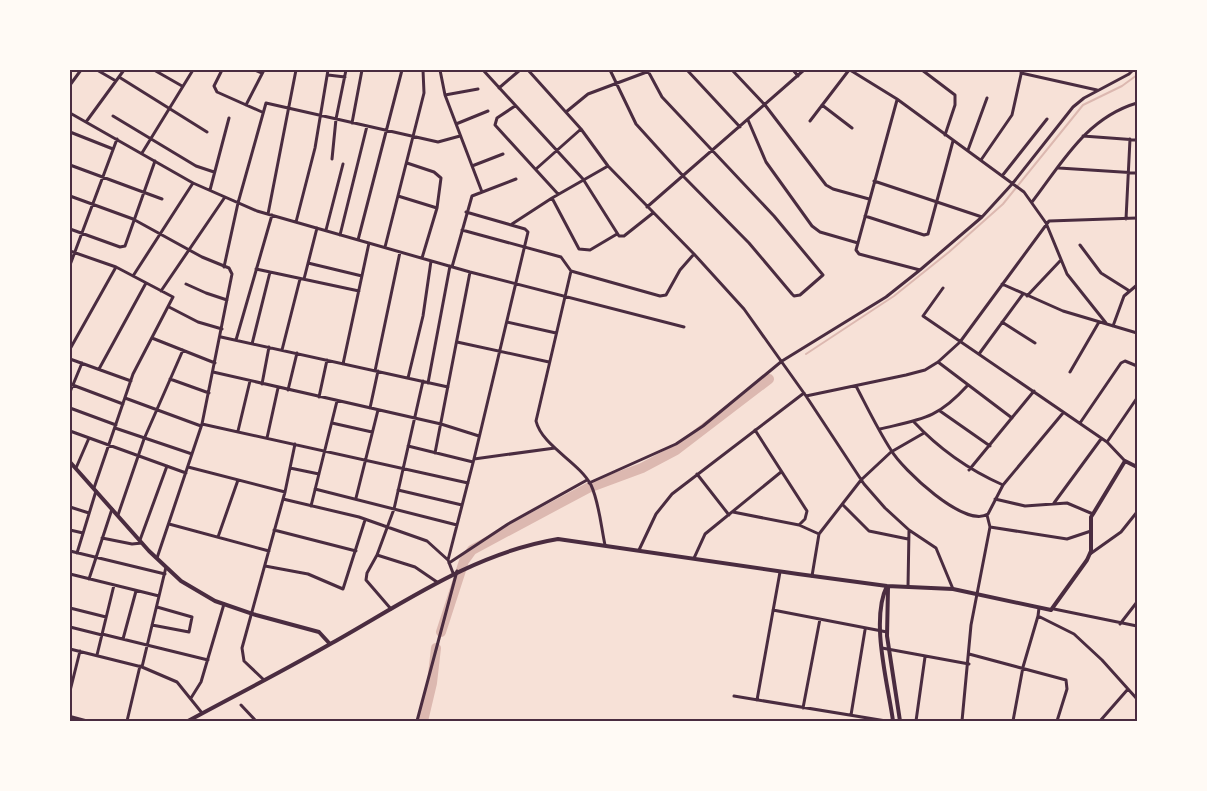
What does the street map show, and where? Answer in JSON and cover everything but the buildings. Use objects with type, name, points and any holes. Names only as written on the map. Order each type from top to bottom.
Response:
[{"type":"street","points":[[70,85],[81,70]]},
{"type":"street","points":[[98,70],[118,79],[207,132]]},
{"type":"street","points":[[86,122],[124,70]]},
{"type":"street","points":[[154,70],[182,86]]},
{"type":"street","points":[[142,153],[193,70]]},
{"type":"street","points":[[222,70],[214,86],[215,89],[262,112]]},
{"type":"street","points":[[246,105],[263,72],[255,70]]},
{"type":"street","points":[[236,340],[270,214],[296,70]]},
{"type":"street","points":[[296,222],[315,148],[328,70]]},
{"type":"street","points":[[332,160],[336,119],[346,70]]},
{"type":"street","points":[[352,123],[362,70]]},
{"type":"street","points":[[358,240],[402,70]]},
{"type":"street","points":[[385,247],[424,93],[423,70]]},
{"type":"street","points":[[428,70],[440,70],[445,95],[482,192]]},
{"type":"street","points":[[483,70],[583,179],[617,234],[624,236],[653,213]]},
{"type":"street","points":[[499,88],[520,70]]},
{"type":"street","points":[[528,70],[581,129],[608,166],[694,254],[744,309],[805,394],[861,480],[885,508],[909,530],[936,548],[953,588]]},
{"type":"street","points":[[566,112],[588,94],[616,84],[641,72],[650,71],[662,97],[774,216],[823,274],[800,295],[794,296],[749,243],[684,177],[636,124],[616,84],[610,70]]},
{"type":"street","points":[[687,70],[740,127]]},
{"type":"street","points":[[732,70],[764,105],[826,185],[833,189],[870,199]]},
{"type":"street","points":[[793,70],[798,76]]},
{"type":"street","points":[[647,207],[684,177],[804,70]]},
{"type":"street","points":[[922,70],[955,95],[945,135]]},
{"type":"street","points":[[448,562],[508,524],[589,483],[676,444],[703,426],[782,361],[886,296],[920,270],[982,217],[1014,184],[1067,113],[1084,98],[1133,70]]},
{"type":"street","points":[[810,122],[822,105],[852,71],[897,99],[1024,192],[1046,223],[1060,261],[1072,280],[1106,323]]},
{"type":"street","points":[[981,160],[1010,118],[1021,71],[1098,90]]},
{"type":"street","points":[[328,75],[345,77]]},
{"type":"street","points":[[445,95],[478,89]]},
{"type":"street","points":[[968,150],[987,98]]},
{"type":"street","points":[[897,99],[856,250],[859,254],[920,270]]},
{"type":"street","points":[[224,267],[238,203],[266,103],[438,142],[460,136]]},
{"type":"street","points":[[1032,202],[1082,136],[1098,121],[1137,103]]},
{"type":"street","points":[[822,105],[852,128]]},
{"type":"street","points":[[515,106],[497,118],[495,125],[558,194]]},
{"type":"street","points":[[456,124],[488,110]]},
{"type":"street","points":[[70,113],[193,183],[238,203],[296,222],[470,272],[684,327]]},
{"type":"street","points":[[113,116],[196,166],[214,172]]},
{"type":"street","points":[[210,190],[229,118]]},
{"type":"street","points":[[1002,176],[1046,119]]},
{"type":"street","points":[[748,120],[766,162],[812,226],[820,232],[858,243]]},
{"type":"street","points":[[340,235],[367,126]]},
{"type":"street","points":[[536,169],[581,129]]},
{"type":"street","points":[[70,132],[113,149]]},
{"type":"street","points":[[1082,136],[1137,140]]},
{"type":"street","points":[[70,265],[117,139]]},
{"type":"street","points":[[1126,219],[1130,139]]},
{"type":"street","points":[[865,216],[926,235],[929,232],[953,141]]},
{"type":"street","points":[[472,166],[503,154]]},
{"type":"street","points":[[70,229],[122,247],[155,161]]},
{"type":"street","points":[[407,163],[439,174],[441,183],[422,258]]},
{"type":"street","points":[[70,164],[162,199]]},
{"type":"street","points":[[326,230],[343,164]]},
{"type":"street","points":[[511,225],[558,194],[608,166]]},
{"type":"street","points":[[1058,168],[1137,173]]},
{"type":"street","points":[[428,382],[451,266],[472,196],[516,179]]},
{"type":"street","points":[[874,181],[982,217]]},
{"type":"street","points":[[133,276],[193,183]]},
{"type":"street","points":[[70,196],[134,219],[188,249],[229,268],[232,274],[202,425],[157,558]]},
{"type":"street","points":[[398,196],[436,208]]},
{"type":"street","points":[[161,291],[225,197]]},
{"type":"street","points":[[552,198],[579,249],[590,250],[617,234]]},
{"type":"street","points":[[448,562],[506,322],[526,248],[527,230],[466,212]]},
{"type":"street","points":[[639,550],[656,514],[672,494],[805,394],[856,386],[925,370],[938,362],[960,342],[1046,223],[1058,219],[1137,218]]},
{"type":"street","points":[[282,350],[317,228]]},
{"type":"street","points":[[462,230],[562,258],[570,271],[660,296],[666,295],[677,274],[694,254]]},
{"type":"street","points":[[343,364],[369,243]]},
{"type":"street","points":[[1080,245],[1102,273],[1128,290]]},
{"type":"street","points":[[70,251],[116,267],[173,297],[131,381],[95,489],[90,513],[77,553]]},
{"type":"street","points":[[370,408],[400,252]]},
{"type":"street","points":[[408,378],[423,316],[431,261]]},
{"type":"street","points":[[1027,296],[1060,261]]},
{"type":"street","points":[[308,263],[362,276]]},
{"type":"street","points":[[70,349],[116,267]]},
{"type":"street","points":[[256,269],[359,291]]},
{"type":"street","points":[[570,271],[536,421],[540,430],[555,448],[589,483],[593,492],[605,545]]},
{"type":"street","points":[[252,344],[270,272]]},
{"type":"street","points":[[435,453],[470,272]]},
{"type":"street","points":[[99,369],[146,283]]},
{"type":"street","points":[[186,284],[228,300]]},
{"type":"street","points":[[1002,284],[1063,311],[1137,333]]},
{"type":"street","points":[[1113,326],[1122,298],[1128,290],[1137,284]]},
{"type":"street","points":[[943,288],[923,315],[1034,391],[1062,413],[1107,442],[1125,461],[1137,467]]},
{"type":"street","points":[[978,354],[1022,294]]},
{"type":"street","points":[[169,307],[198,322],[222,329]]},
{"type":"street","points":[[506,322],[556,332]]},
{"type":"street","points":[[1002,322],[1035,342]]},
{"type":"street","points":[[1070,372],[1099,322]]},
{"type":"street","points":[[221,337],[448,387]]},
{"type":"street","points":[[152,338],[215,363]]},
{"type":"street","points":[[457,342],[549,362]]},
{"type":"street","points":[[262,384],[269,347]]},
{"type":"street","points":[[118,515],[144,439],[183,350]]},
{"type":"street","points":[[288,390],[297,353]]},
{"type":"street","points":[[70,359],[131,381]]},
{"type":"street","points":[[318,397],[327,360]]},
{"type":"street","points":[[1080,423],[1121,363],[1125,361],[1137,366]]},
{"type":"street","points":[[938,362],[967,386],[1012,418]]},
{"type":"street","points":[[70,392],[82,363]]},
{"type":"street","points":[[213,372],[442,424],[479,436]]},
{"type":"street","points":[[170,379],[209,393]]},
{"type":"street","points":[[238,432],[250,381]]},
{"type":"street","points":[[391,609],[366,580],[367,573],[388,528],[394,508],[423,382]]},
{"type":"street","points":[[72,384],[123,404]]},
{"type":"street","points":[[856,386],[891,452],[943,501],[964,512],[987,516]]},
{"type":"street","points":[[880,429],[940,412],[967,386]]},
{"type":"street","points":[[267,438],[278,388]]},
{"type":"street","points":[[969,470],[1034,391]]},
{"type":"street","points":[[125,398],[202,425],[468,483]]},
{"type":"street","points":[[1107,442],[1137,398]]},
{"type":"street","points":[[311,506],[337,401]]},
{"type":"street","points":[[70,408],[144,439],[192,454]]},
{"type":"street","points":[[356,498],[378,410]]},
{"type":"street","points":[[940,412],[990,446]]},
{"type":"street","points":[[962,721],[969,664],[971,625],[990,526],[987,516],[994,499],[1003,485],[1062,413]]},
{"type":"street","points":[[913,421],[924,433],[969,470],[1003,485]]},
{"type":"street","points":[[332,423],[372,432]]},
{"type":"street","points":[[755,430],[807,511],[805,519],[799,525]]},
{"type":"street","points":[[70,431],[186,472]]},
{"type":"street","points":[[812,576],[819,534],[861,480],[891,452],[924,433]]},
{"type":"street","points":[[76,468],[89,438]]},
{"type":"street","points":[[1054,503],[1101,439]]},
{"type":"street","points":[[264,680],[244,661],[242,655],[285,492],[295,444]]},
{"type":"street","points":[[408,446],[473,460],[555,448]]},
{"type":"street","points":[[1089,554],[1093,514],[1125,461]]},
{"type":"street","points":[[70,462],[141,542],[181,581],[224,604],[252,614],[319,632],[330,644]]},
{"type":"street","points":[[141,542],[167,466]]},
{"type":"street","points":[[188,467],[285,492]]},
{"type":"street","points":[[290,468],[319,474]]},
{"type":"street","points":[[694,558],[705,534],[781,472]]},
{"type":"street","points":[[697,474],[731,513],[799,525],[819,534]]},
{"type":"street","points":[[218,538],[238,480]]},
{"type":"street","points":[[315,489],[356,498],[457,526]]},
{"type":"street","points":[[398,490],[462,505]]},
{"type":"street","points":[[283,499],[365,520],[426,541],[456,571]]},
{"type":"street","points":[[994,499],[1025,506],[1067,503],[1093,514]]},
{"type":"street","points":[[843,505],[869,531],[908,539]]},
{"type":"street","points":[[70,507],[90,513]]},
{"type":"street","points":[[88,579],[112,509]]},
{"type":"street","points":[[1054,609],[1089,554],[1121,532],[1137,512]]},
{"type":"street","points":[[265,566],[308,574],[342,589],[365,520]]},
{"type":"street","points":[[169,524],[269,551]]},
{"type":"street","points":[[990,526],[1067,539],[1091,531]]},
{"type":"street","points":[[70,530],[83,534]]},
{"type":"street","points":[[274,530],[356,551]]},
{"type":"street","points":[[908,587],[909,530]]},
{"type":"street","points":[[102,538],[132,544],[141,542]]},
{"type":"street","points":[[188,721],[330,644],[456,571],[531,544],[566,539],[780,572],[887,586],[953,588],[1039,608],[1054,609],[1137,626]]},
{"type":"street","points":[[70,551],[165,574]]},
{"type":"street","points":[[377,555],[414,568],[437,582]]},
{"type":"street","points":[[127,721],[166,567]]},
{"type":"street","points":[[417,721],[456,571]]},
{"type":"street","points":[[757,700],[780,572]]},
{"type":"street","points":[[70,574],[159,596]]},
{"type":"street","points":[[97,655],[114,585]]},
{"type":"street","points":[[887,586],[883,595],[880,631],[893,721]]},
{"type":"street","points":[[887,586],[887,632],[900,721]]},
{"type":"street","points":[[123,639],[136,591]]},
{"type":"street","points":[[1120,624],[1137,602]]},
{"type":"street","points":[[191,698],[201,682],[224,604]]},
{"type":"street","points":[[152,625],[189,632],[191,616],[157,607]]},
{"type":"street","points":[[70,608],[106,617]]},
{"type":"street","points":[[1013,721],[1023,667],[1039,608]]},
{"type":"street","points":[[773,610],[865,630],[887,632]]},
{"type":"street","points":[[1038,616],[1072,632],[1102,660],[1137,699]]},
{"type":"street","points":[[803,708],[820,619]]},
{"type":"street","points":[[70,628],[208,660]]},
{"type":"street","points":[[851,715],[865,630]]},
{"type":"street","points":[[882,648],[969,664]]},
{"type":"street","points":[[70,649],[141,666],[177,682],[202,714]]},
{"type":"street","points":[[70,691],[80,651]]},
{"type":"street","points":[[969,654],[1023,667],[1067,682],[1057,721]]},
{"type":"street","points":[[916,721],[925,657]]},
{"type":"street","points":[[1100,721],[1128,689]]},
{"type":"street","points":[[734,696],[886,721]]},
{"type":"street","points":[[241,705],[256,721]]},
{"type":"street","points":[[70,717],[85,721]]},
{"type":"waterway","points":[[806,354],[894,296],[949,252],[1003,204],[1083,105],[1122,86],[1137,75]]},
{"type":"waterway","points":[[441,632],[464,561],[472,550],[588,488],[642,468],[676,450],[769,379]]},
{"type":"waterway","points":[[423,721],[432,683],[436,648]]}]
